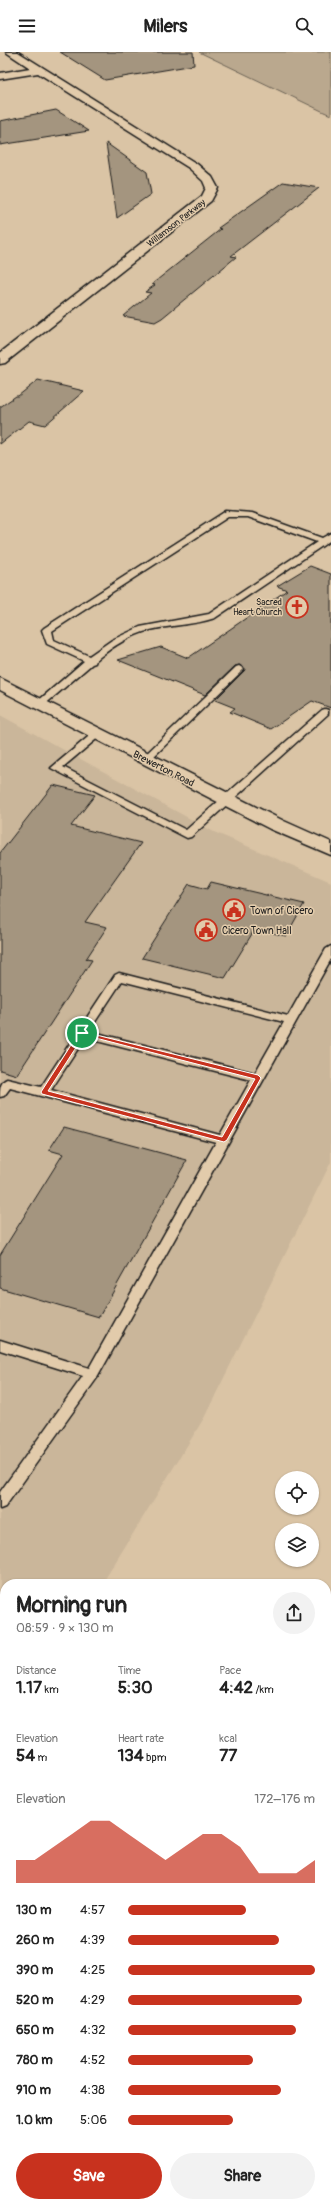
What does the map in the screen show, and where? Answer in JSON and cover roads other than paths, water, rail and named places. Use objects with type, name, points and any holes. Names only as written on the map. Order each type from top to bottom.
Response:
[{"type":"main road","name":"Willamson Parkway","points":[[0,360],[207,198],[212,188],[208,179],[193,166],[13,52]]},
{"type":"main road","points":[[0,76],[40,70]]},
{"type":"main road","name":"Brewerton Road","points":[[0,683],[226,800],[276,825],[331,849]]},
{"type":"lane","points":[[92,661],[50,642],[47,630],[226,514],[249,515],[323,541]]},
{"type":"lane","points":[[40,704],[92,661],[124,638],[144,629],[200,621],[212,616],[331,536]]},
{"type":"lane","points":[[146,759],[239,669]]},
{"type":"lane","points":[[97,734],[56,768],[187,835],[325,712]]},
{"type":"lane","points":[[0,1503],[92,1374],[331,949]]},
{"type":"lane","points":[[44,1092],[119,977],[290,1020]]},
{"type":"lane","points":[[82,1033],[258,1078]]},
{"type":"lane","points":[[0,1093],[6,1083],[224,1140]]},
{"type":"lane","points":[[0,1345],[92,1374]]},
{"type":"place","name":"Sacred Heart Church","points":[[297,607]]},
{"type":"place","name":"Town of Cicero","points":[[234,910]]},
{"type":"place","name":"Cicero Town Hall","points":[[206,930]]}]
